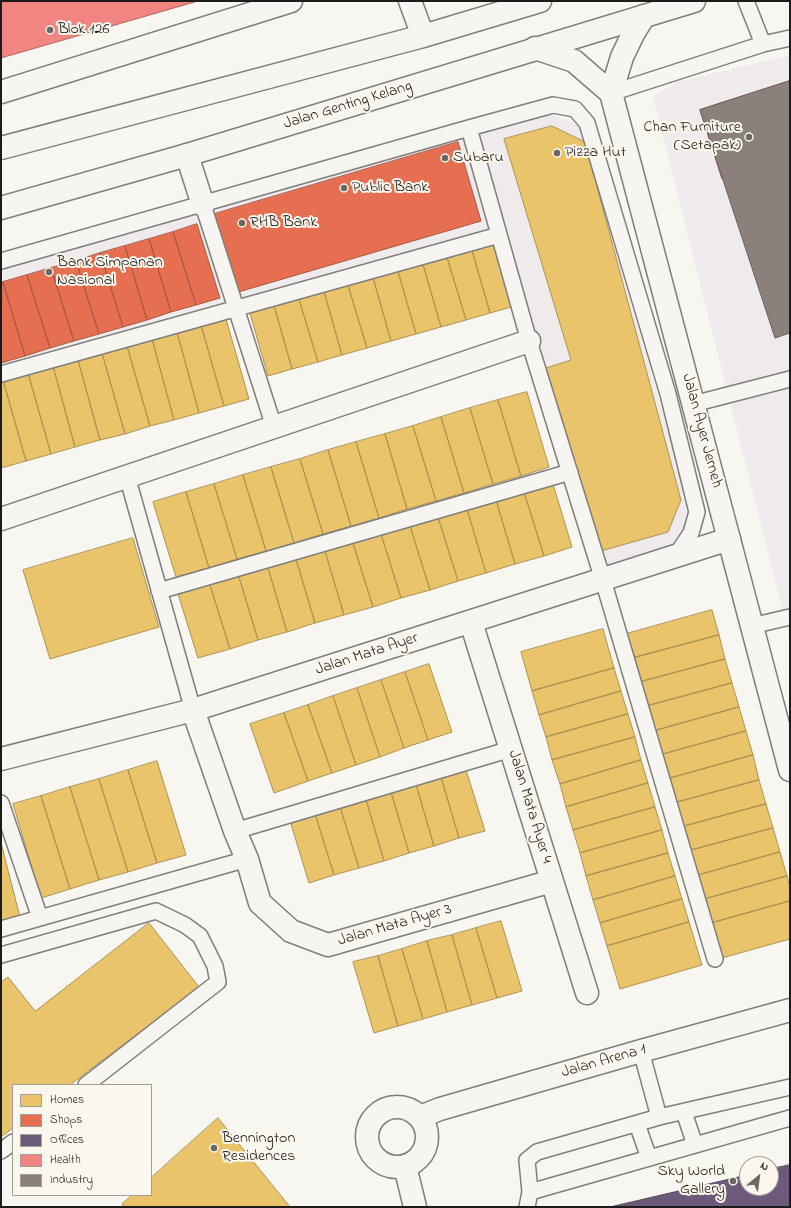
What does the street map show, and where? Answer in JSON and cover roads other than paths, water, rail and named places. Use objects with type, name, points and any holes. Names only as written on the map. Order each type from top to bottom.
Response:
[{"type":"street","points":[[1,92],[291,1]]},
{"type":"street","points":[[410,1],[423,36]]},
{"type":"street","points":[[1,148],[423,36],[540,1]]},
{"type":"street","name":"Jalan Genting Kelang","points":[[1,208],[187,155],[535,48],[694,1]]},
{"type":"street","points":[[535,48],[574,61],[611,93],[622,57],[644,16]]},
{"type":"street","name":"Jalan Ayer Jerneh","points":[[611,93],[790,770]]},
{"type":"street","points":[[187,155],[203,205]]},
{"type":"street","points":[[1,518],[529,341]]},
{"type":"street","name":"Jalan Mata Ayer","points":[[1,759],[193,710],[729,540]]},
{"type":"street","name":"Jalan Mata Ayer 4","points":[[471,622],[587,993]]},
{"type":"street","name":"Jalan Mata Ayer 3","points":[[193,710],[235,831],[247,859],[260,903],[291,931],[328,945],[552,881]]},
{"type":"street","name":"Jalan Arena 1","points":[[420,1117],[440,1109],[790,1010]]},
{"type":"street","points":[[399,1106],[411,1110],[420,1117],[426,1128],[427,1140],[424,1151],[416,1160],[405,1166],[394,1167],[382,1164],[373,1156],[367,1146],[366,1134],[369,1122],[377,1113],[387,1107],[399,1106]]},
{"type":"street","points":[[405,1166],[415,1207]]},
{"type":"lane","points":[[746,1],[763,44]]},
{"type":"lane","points":[[611,93],[763,44],[790,38]]},
{"type":"lane","name":"Jalan Ayer Jerneh","points":[[1,261],[553,105],[575,109],[588,123],[668,394],[697,512],[692,533],[675,556]]},
{"type":"lane","points":[[469,128],[529,341],[603,580],[715,959]]},
{"type":"lane","points":[[203,205],[274,427]]},
{"type":"lane","points":[[1,374],[499,235]]},
{"type":"lane","points":[[668,394],[691,394],[790,379]]},
{"type":"lane","points":[[160,591],[570,472]]},
{"type":"lane","points":[[127,476],[193,710]]},
{"type":"lane","points":[[751,626],[790,617]]},
{"type":"lane","points":[[235,831],[511,749]]},
{"type":"lane","points":[[1,803],[40,918]]},
{"type":"lane","points":[[1,929],[247,859]]},
{"type":"lane","points":[[1,955],[156,911],[185,926],[200,936],[215,966],[218,982],[87,1084]]},
{"type":"lane","points":[[641,1051],[659,1117]]},
{"type":"lane","points":[[528,1207],[530,1192],[527,1160],[537,1152],[659,1117],[790,1087]]},
{"type":"lane","points":[[684,1112],[695,1145]]},
{"type":"lane","points":[[530,1192],[790,1118]]},
{"type":"lane","points":[[637,1124],[649,1158]]},
{"type":"lane","points":[[1,1151],[12,1143]]},
{"type":"place","name":"Blok 126","points":[[50,30]]},
{"type":"place","name":"Chan Furniture (Setapak)","points":[[749,137]]},
{"type":"place","name":"Pizza Hut","points":[[557,153]]},
{"type":"place","name":"Subaru","points":[[445,158]]},
{"type":"place","name":"Public Bank","points":[[344,188]]},
{"type":"place","name":"RHB Bank","points":[[242,223]]},
{"type":"place","name":"Bank Simpanan Nasional","points":[[49,272]]},
{"type":"place","name":"Bennington Residences","points":[[214,1148]]},
{"type":"place","name":"Sky World Gallery","points":[[733,1181]]}]
